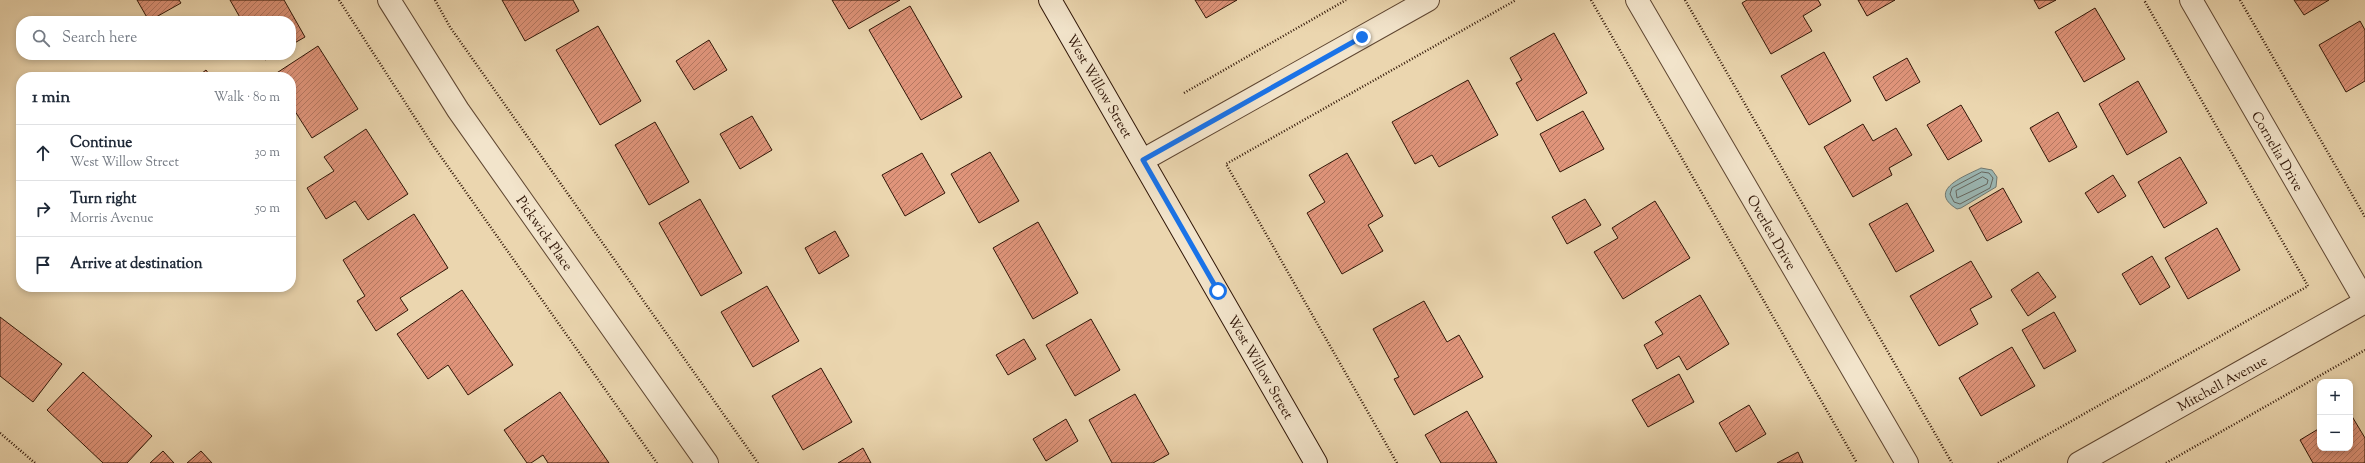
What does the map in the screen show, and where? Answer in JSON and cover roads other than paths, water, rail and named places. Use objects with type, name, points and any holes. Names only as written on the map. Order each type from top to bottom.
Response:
[{"type":"street","name":"Pickwick Place","points":[[389,0],[458,110],[707,463]]},
{"type":"street","name":"West Willow Street","points":[[1050,0],[1316,463]]},
{"type":"street","points":[[1143,160],[1428,0]]},
{"type":"street","name":"Overlea Drive","points":[[1637,0],[1907,463]]},
{"type":"street","name":"Cornelia Drive","points":[[2191,0],[2365,302]]},
{"type":"street","name":"Mitchell Avenue","points":[[2079,463],[2365,302]]},
{"type":"water","points":[[1981,168],[1992,170],[1997,177],[1996,187],[1957,209],[1948,202],[1945,196],[1947,190],[1951,184],[1958,179]]}]
